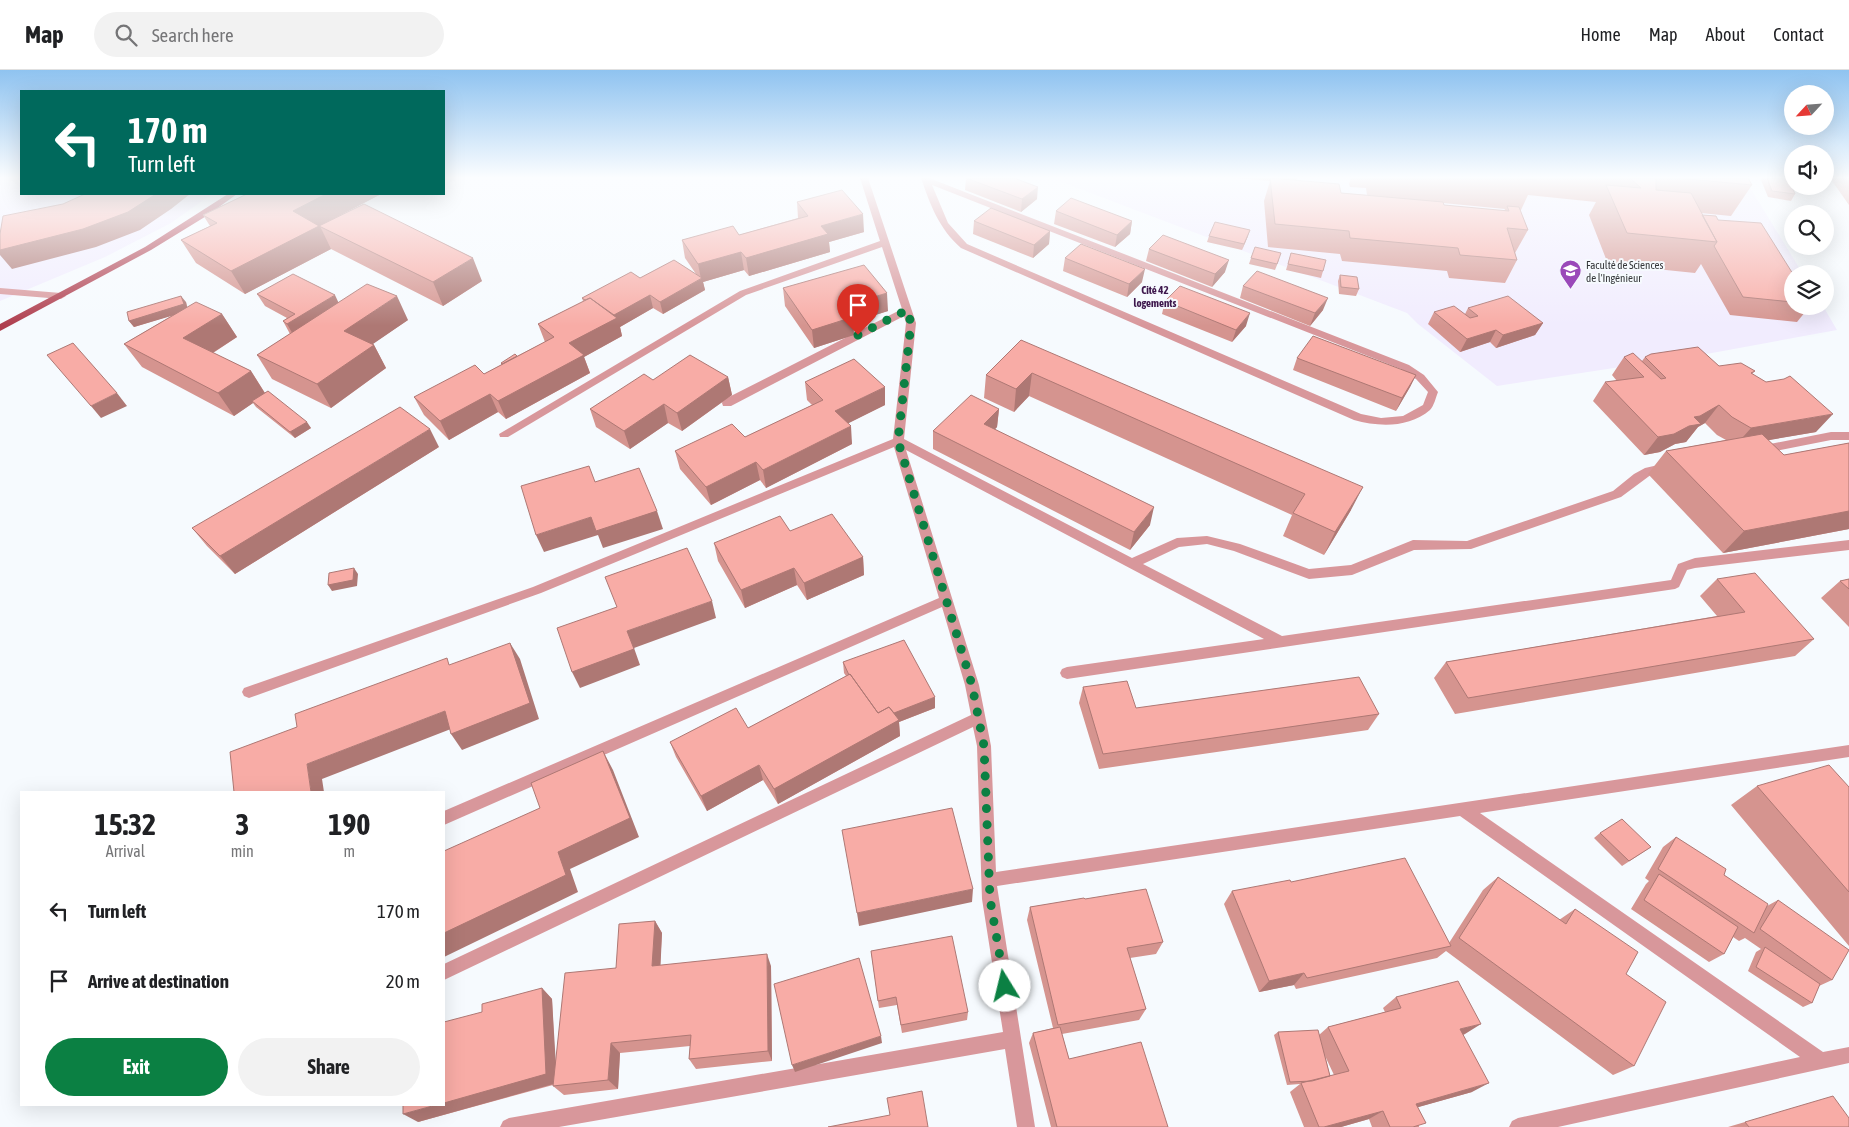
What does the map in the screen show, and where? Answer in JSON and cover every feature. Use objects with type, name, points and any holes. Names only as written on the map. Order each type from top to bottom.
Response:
[{"type":"main road","points":[[0,328],[61,296],[180,227]]},
{"type":"street","points":[[881,227],[911,323],[898,441],[972,685],[984,746],[989,880],[1026,1127]]},
{"type":"street","points":[[945,227],[952,238],[964,246],[1358,417],[1381,422],[1405,419],[1427,407],[1433,392],[1420,377],[1405,367],[1048,227]]},
{"type":"street","points":[[504,434],[743,293],[886,242]]},
{"type":"street","points":[[0,291],[61,296]]},
{"type":"street","points":[[727,403],[907,310]]},
{"type":"street","points":[[1745,453],[1831,436],[1849,436]]},
{"type":"street","points":[[898,441],[1281,642]]},
{"type":"street","points":[[249,692],[537,590],[898,441]]},
{"type":"street","points":[[1132,564],[1177,543],[1207,540],[1236,547],[1309,574],[1352,570],[1413,545],[1467,546],[1617,494],[1649,471],[1678,465]]},
{"type":"street","points":[[1067,673],[1675,584],[1682,568],[1695,563],[1849,545]]},
{"type":"street","points":[[445,818],[946,600]]},
{"type":"street","points":[[445,972],[978,718]]},
{"type":"street","points":[[989,880],[1849,751]]},
{"type":"street","points":[[1461,808],[1819,1060]]},
{"type":"street","points":[[509,1127],[1013,1039]]},
{"type":"street","points":[[1518,1127],[1849,1055]]},
{"type":"shaded area","points":[[0,227],[163,227],[105,257],[0,301]]},
{"type":"shaded area","name":"Faculté de Sciences de l'Ingénieur","points":[[1181,227],[1774,227],[1784,243],[1784,255],[1791,255],[1797,265],[1784,265],[1784,315],[1828,315],[1837,330],[1712,353],[1497,386],[1418,324],[1407,313]]},
{"type":"building","points":[[1,227],[87,227],[0,250]]},
{"type":"building","points":[[208,227],[316,227],[231,271],[181,240]]},
{"type":"building","points":[[322,227],[411,227],[473,258],[433,282]]},
{"type":"building","points":[[728,227],[734,227],[739,235],[767,227],[822,227],[828,234],[746,258],[741,252],[698,264],[682,240]]},
{"type":"building","points":[[990,227],[1041,227],[1050,231],[1034,245]]},
{"type":"building","points":[[1097,227],[1125,227],[1117,235]]},
{"type":"building","points":[[1213,227],[1238,227],[1250,230],[1244,244],[1209,236]]},
{"type":"building","points":[[1310,227],[1527,227],[1528,230],[1507,228],[1517,260],[1460,255],[1458,248],[1350,238],[1349,231]]},
{"type":"building","points":[[1625,227],[1709,227],[1717,242],[1627,233]]},
{"type":"building","points":[[1709,227],[1764,227],[1787,265],[1784,265],[1784,301],[1743,297],[1714,246],[1717,242]]},
{"type":"building","points":[[1163,235],[1229,260],[1215,274],[1149,249]]},
{"type":"building","points":[[1081,244],[1145,269],[1129,284],[1065,258]]},
{"type":"building","points":[[1255,247],[1281,253],[1277,264],[1251,258]]},
{"type":"building","points":[[1291,253],[1326,260],[1323,271],[1288,264]]},
{"type":"building","points":[[674,260],[702,278],[660,302],[650,295],[614,315],[590,298],[585,300],[582,298],[631,272],[640,278]]},
{"type":"building","points":[[864,265],[887,293],[844,306],[853,317],[812,330],[783,288]]},
{"type":"building","points":[[1257,271],[1328,298],[1315,313],[1243,286]]},
{"type":"building","points":[[293,274],[335,295],[287,324],[283,321],[295,314],[257,294]]},
{"type":"building","points":[[1340,275],[1357,277],[1359,289],[1341,287]]},
{"type":"building","points":[[367,284],[397,296],[344,331],[374,345],[317,384],[257,355]]},
{"type":"building","points":[[1180,286],[1250,313],[1236,330],[1165,301]]},
{"type":"building","points":[[181,296],[184,304],[129,321],[127,312]]},
{"type":"building","points":[[1508,296],[1543,323],[1503,335],[1496,330],[1467,339],[1434,312],[1454,306],[1470,318],[1478,316],[1468,308]]},
{"type":"building","points":[[590,298],[617,318],[569,343],[584,355],[498,401],[490,394],[440,421],[414,397],[475,365],[484,374],[554,337],[538,324]]},
{"type":"building","points":[[196,302],[222,314],[183,338],[251,371],[218,393],[124,344]]},
{"type":"building","points":[[1313,336],[1416,375],[1402,398],[1297,358]]},
{"type":"building","points":[[1021,340],[1363,487],[1335,532],[1293,513],[1305,494],[1032,373],[1016,389],[986,375]]},
{"type":"building","points":[[73,343],[117,393],[91,406],[47,355]]},
{"type":"building","points":[[1698,347],[1719,366],[1741,363],[1755,371],[1751,373],[1766,382],[1790,376],[1833,414],[1751,428],[1732,417],[1719,405],[1700,416],[1694,417],[1701,424],[1689,426],[1674,434],[1658,437],[1605,382],[1644,377],[1624,357],[1633,353],[1661,379],[1666,378],[1645,357],[1651,354]]},
{"type":"building","points":[[515,354],[517,356],[501,363]]},
{"type":"building","points":[[690,355],[728,377],[677,413],[664,404],[624,431],[590,409],[644,374],[653,380]]},
{"type":"building","points":[[854,359],[885,387],[835,411],[851,426],[763,470],[756,462],[706,487],[675,451],[732,424],[745,437],[823,400],[805,382]]},
{"type":"building","points":[[268,391],[307,422],[290,432],[252,401]]},
{"type":"building","points":[[971,395],[999,409],[984,424],[1154,507],[1134,532],[933,431]]},
{"type":"building","points":[[400,407],[430,429],[220,556],[192,528]]},
{"type":"building","points":[[1762,434],[1784,455],[1849,443],[1849,511],[1744,531],[1666,451]]},
{"type":"building","points":[[589,466],[595,482],[639,468],[657,511],[596,531],[591,517],[536,535],[521,486]]},
{"type":"building","points":[[832,514],[863,557],[804,583],[794,568],[741,590],[714,543],[780,516],[790,531]]},
{"type":"building","points":[[687,548],[712,601],[627,631],[634,649],[572,672],[557,628],[617,607],[605,577]]},
{"type":"building","points":[[354,568],[353,580],[328,585],[329,573]]},
{"type":"building","points":[[1755,573],[1814,639],[1468,698],[1446,662],[1745,612],[1717,579]]},
{"type":"building","points":[[1849,579],[1849,589],[1840,581]]},
{"type":"building","points":[[904,640],[935,697],[894,713],[889,707],[878,713],[849,675],[843,662]]},
{"type":"building","points":[[510,643],[530,703],[451,734],[445,711],[307,764],[311,791],[234,791],[230,752],[297,727],[295,714],[447,658],[449,665]]},
{"type":"building","points":[[850,674],[878,713],[889,707],[899,720],[774,789],[759,765],[701,796],[670,742],[736,708],[748,728]]},
{"type":"building","points":[[1359,677],[1379,714],[1103,754],[1083,687],[1127,681],[1136,708]]},
{"type":"building","points":[[603,751],[630,818],[558,852],[566,875],[445,933],[445,851],[540,808],[531,783]]},
{"type":"building","points":[[1829,765],[1849,787],[1849,892],[1757,786]]},
{"type":"building","points":[[952,808],[973,889],[857,913],[842,830]]},
{"type":"building","points":[[1622,819],[1651,847],[1629,861],[1600,833]]},
{"type":"building","points":[[1676,837],[1726,869],[1724,875],[1768,904],[1754,933],[1658,869]]},
{"type":"building","points":[[1405,858],[1451,946],[1307,978],[1304,973],[1269,981],[1232,891],[1290,880],[1291,882]]},
{"type":"building","points":[[1659,874],[1738,927],[1724,954],[1644,900]]},
{"type":"building","points":[[1498,877],[1566,924],[1575,909],[1638,952],[1626,974],[1666,1002],[1634,1066],[1459,938]]},
{"type":"building","points":[[1146,889],[1163,942],[1127,948],[1146,1009],[1058,1025],[1030,907]]},
{"type":"building","points":[[1778,900],[1849,950],[1832,980],[1760,929]]},
{"type":"building","points":[[655,921],[652,966],[767,954],[768,1051],[689,1059],[691,1035],[611,1043],[608,1080],[553,1086],[565,973],[616,968],[619,924]]},
{"type":"building","points":[[952,936],[968,1012],[901,1025],[896,997],[878,1001],[871,951]]},
{"type":"building","points":[[1765,947],[1820,984],[1812,1003],[1756,967]]},
{"type":"building","points":[[859,958],[881,1036],[792,1065],[774,984]]},
{"type":"building","points":[[1458,981],[1481,1024],[1460,1029],[1489,1083],[1416,1104],[1426,1123],[1413,1127],[1390,1127],[1383,1111],[1319,1127],[1301,1083],[1349,1071],[1328,1027],[1401,1008],[1396,997]]},
{"type":"building","points":[[542,988],[546,1074],[445,1103],[445,1022],[482,1012],[482,1004]]},
{"type":"building","points":[[1060,1027],[1069,1059],[1141,1042],[1168,1127],[1057,1127],[1033,1033]]},
{"type":"building","points":[[1318,1030],[1330,1076],[1312,1081],[1290,1082],[1278,1032]]},
{"type":"building","points":[[922,1091],[928,1127],[828,1127],[890,1115],[887,1098]]},
{"type":"building","points":[[1833,1096],[1849,1118],[1849,1127],[1749,1127],[1745,1122]]},
{"type":"building","points":[[403,1106],[432,1106],[403,1114]]},
{"type":"place","name":"Faculté de Sciences de l'Ingénieur","points":[[1570,290]]},
{"type":"district","name":"Cité 42 logements","points":[[1155,296]]},
{"type":"route","points":[[858,335],[907,310],[911,323],[898,441],[972,685],[984,746],[990,899],[1005,986]]}]
